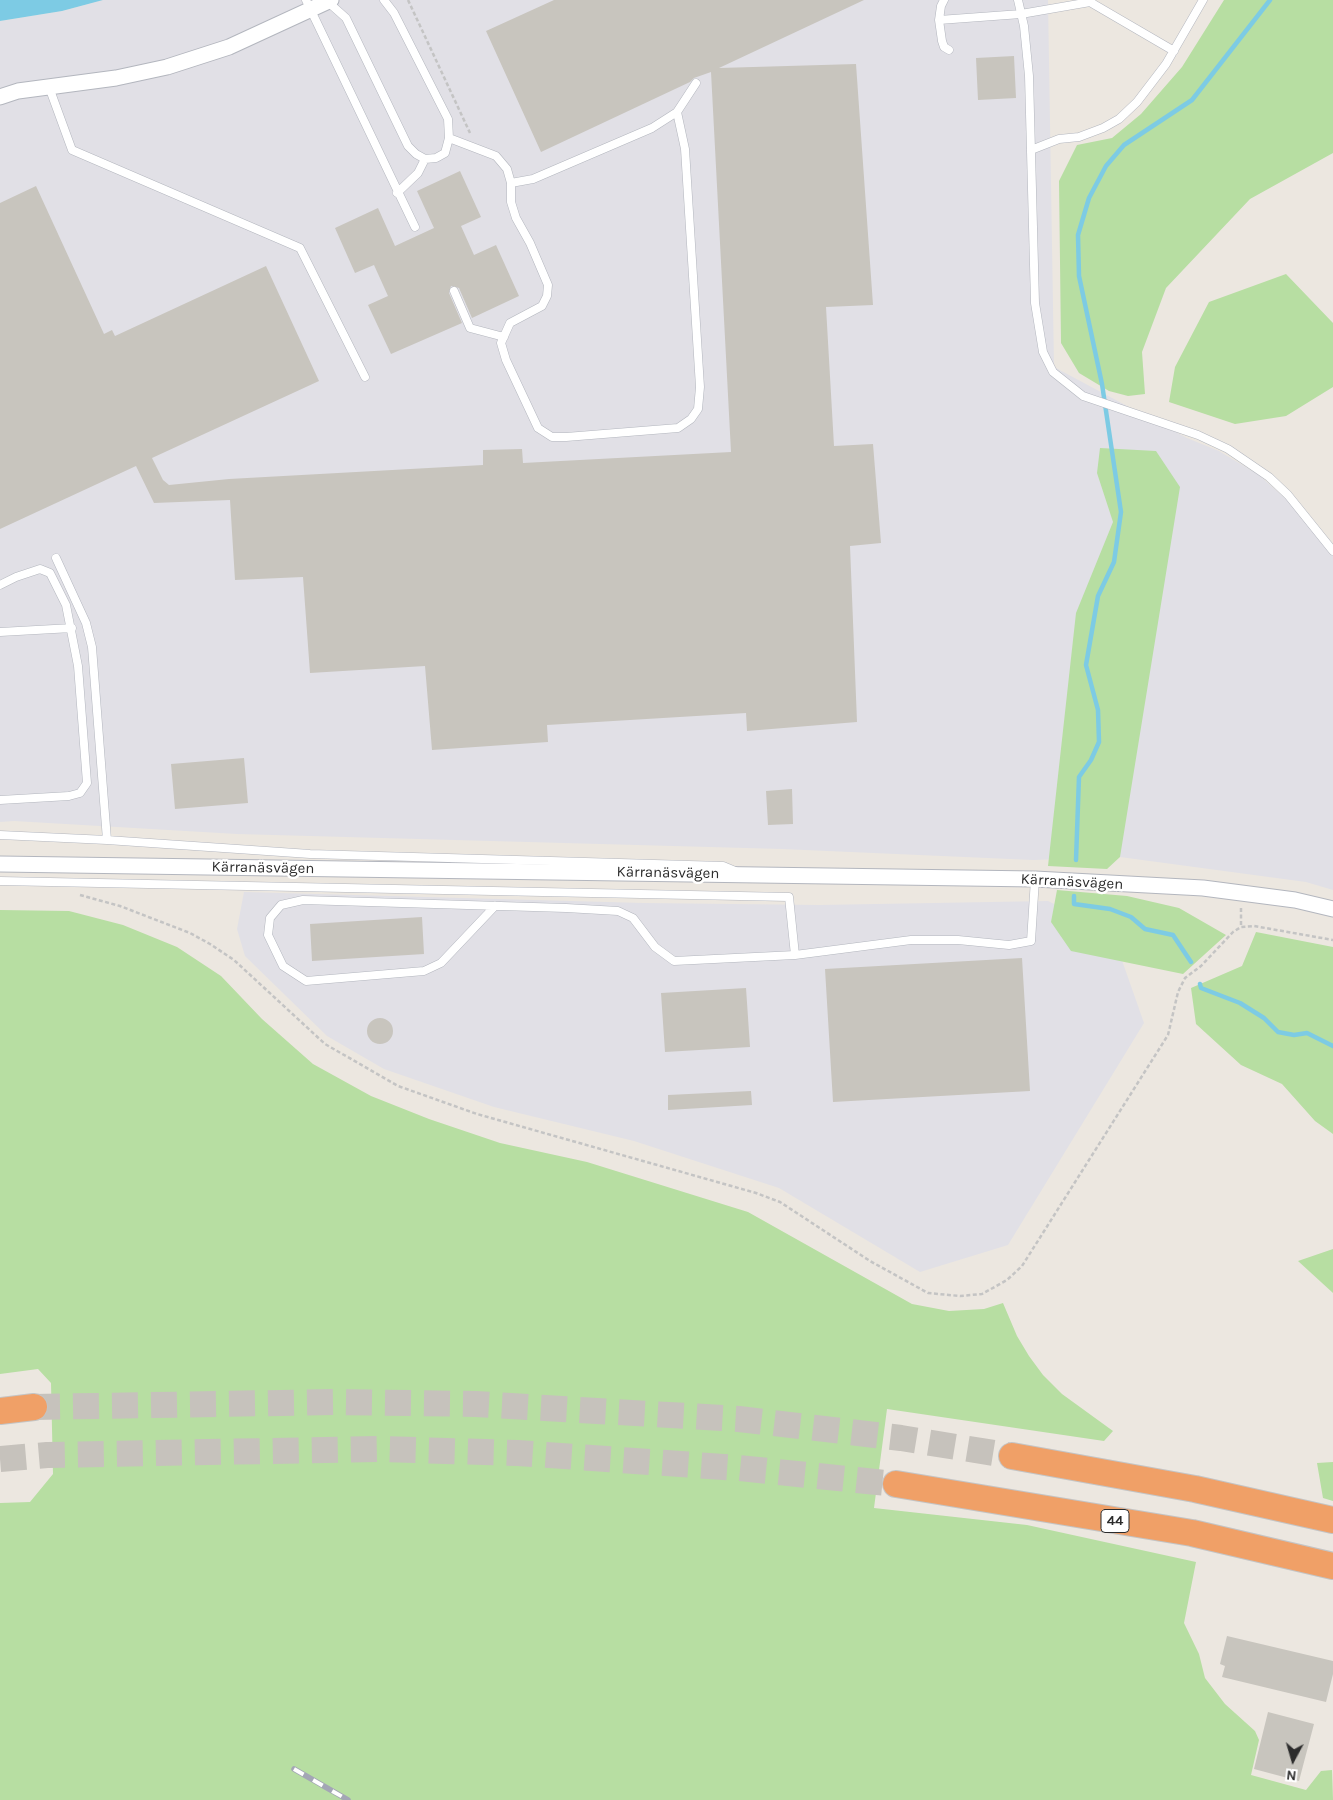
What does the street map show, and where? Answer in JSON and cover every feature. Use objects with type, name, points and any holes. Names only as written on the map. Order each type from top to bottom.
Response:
[{"type":"highway","points":[[0,1411],[34,1407]]},
{"type":"highway","points":[[1012,1456],[1195,1489],[1333,1520]]},
{"type":"highway","name":"44","points":[[896,1484],[1192,1533],[1333,1566]]},
{"type":"street","points":[[0,98],[18,91],[116,78],[167,67],[229,47],[308,4],[329,1]]},
{"type":"street","name":"Kärranäsvägen","points":[[0,864],[1035,879],[1204,888],[1295,900],[1333,909]]},
{"type":"lane","points":[[329,1],[346,18],[408,146],[425,159],[436,158],[445,153],[449,138],[448,119],[394,13],[384,0]]},
{"type":"lane","points":[[944,0],[941,6],[940,20],[942,41],[944,47],[948,50]]},
{"type":"lane","points":[[1018,0],[1030,76],[1038,328],[1043,352],[1052,372],[1083,396],[1198,435],[1228,449],[1250,463],[1288,495],[1333,551]]},
{"type":"lane","points":[[1031,150],[1059,139],[1079,137],[1103,128],[1119,119],[1138,102],[1174,51],[1203,0]]},
{"type":"lane","points":[[940,20],[1021,14],[1091,1],[1174,51]]},
{"type":"lane","points":[[308,4],[414,227]]},
{"type":"lane","points":[[511,183],[543,176],[652,128],[677,112],[696,83]]},
{"type":"lane","points":[[49,86],[72,150],[300,248],[365,377]]},
{"type":"lane","points":[[449,138],[496,156],[507,169],[511,183],[511,202],[516,218],[530,243],[548,285],[547,296],[542,306],[510,323],[501,343],[506,360],[538,428],[552,437],[678,428],[691,419],[698,409],[700,387],[685,149],[677,112]]},
{"type":"lane","points":[[397,193],[414,178],[425,159]]},
{"type":"lane","points":[[454,291],[470,328],[484,334],[504,337]]},
{"type":"lane","points":[[56,558],[86,623],[92,647],[107,840]]},
{"type":"lane","points":[[0,585],[40,569],[50,573],[66,605],[78,666],[87,783],[80,793],[69,796],[0,800]]},
{"type":"lane","points":[[0,632],[72,628]]},
{"type":"lane","points":[[0,835],[330,855],[724,866],[744,874]]},
{"type":"lane","points":[[495,906],[441,963],[424,971],[306,981],[283,966],[268,934],[270,918],[281,906],[303,900],[495,906],[618,911],[633,918],[655,947],[674,961],[795,955],[911,940],[958,940],[1009,945],[1031,940],[1035,879]]},
{"type":"lane","points":[[0,881],[789,897],[795,955]]},
{"type":"path","points":[[408,0],[476,145],[475,148]]},
{"type":"path","points":[[78,895],[120,906],[190,933],[210,944],[234,960],[325,1044],[398,1086],[477,1114],[756,1193],[780,1202],[870,1261],[928,1293],[960,1296],[982,1294],[1007,1280],[1022,1266],[1168,1035],[1178,992],[1185,978],[1201,966],[1233,932],[1241,927],[1254,926],[1333,940]]},
{"type":"shaded area","points":[[103,0],[1048,0],[1054,367],[1187,438],[1219,451],[1259,475],[1288,501],[1333,556],[1333,890],[1306,882],[1120,857],[1033,860],[782,849],[237,834],[14,821],[0,822],[0,21],[62,11]]},
{"type":"shaded area","points":[[244,892],[643,903],[819,905],[1048,901],[1112,932],[1144,1023],[1008,1245],[920,1272],[779,1188],[634,1141],[494,1107],[384,1069],[327,1036],[245,956],[237,929]]},
{"type":"green space","points":[[1224,0],[1333,0],[1333,153],[1250,199],[1166,288],[1142,352],[1145,394],[1128,396],[1109,391],[1079,373],[1061,343],[1059,181],[1077,145],[1112,138],[1141,114],[1182,67]]},
{"type":"green space","points":[[1286,274],[1333,323],[1333,387],[1286,416],[1235,424],[1169,402],[1175,367],[1209,302]]},
{"type":"green space","points":[[1100,448],[1156,451],[1180,487],[1120,857],[1107,869],[1048,866],[1076,613],[1113,522],[1097,473]]},
{"type":"green space","points":[[1057,890],[1127,896],[1179,908],[1226,935],[1183,974],[1071,951],[1051,922]]},
{"type":"green space","points":[[0,910],[69,911],[123,925],[177,947],[221,976],[262,1019],[313,1064],[371,1096],[429,1119],[500,1143],[587,1162],[748,1212],[912,1304],[949,1311],[984,1309],[1003,1303],[1017,1336],[1043,1375],[1062,1394],[1113,1431],[1104,1441],[887,1409],[874,1508],[1027,1525],[1196,1562],[1184,1623],[1199,1654],[1205,1678],[1225,1704],[1255,1731],[1259,1740],[1251,1775],[1306,1790],[1321,1771],[1332,1770],[1333,1800],[0,1800],[0,1503],[30,1502],[53,1474],[51,1383],[38,1369],[0,1374]]},
{"type":"green space","points":[[1256,932],[1333,947],[1333,1134],[1315,1121],[1282,1084],[1241,1065],[1196,1024],[1191,988],[1242,966]]},
{"type":"green space","points":[[1333,1249],[1333,1293],[1298,1261]]},
{"type":"green space","points":[[1333,1462],[1333,1501],[1323,1498],[1317,1463]]},
{"type":"water","points":[[0,0],[103,0],[62,11],[0,21]]},
{"type":"building","points":[[554,0],[864,0],[719,68],[856,64],[873,305],[826,307],[834,446],[873,444],[881,543],[850,546],[857,722],[747,731],[746,713],[547,725],[548,742],[432,750],[425,666],[310,673],[303,577],[235,580],[230,500],[154,503],[136,466],[0,529],[0,203],[36,186],[104,334],[112,330],[115,336],[266,266],[319,381],[152,458],[163,480],[169,485],[229,479],[483,465],[483,450],[522,449],[523,463],[731,452],[711,72],[694,78],[690,82],[541,152],[486,31]]},
{"type":"building","points":[[1014,56],[1016,98],[978,100],[976,58]]},
{"type":"building","points":[[460,171],[481,217],[461,226],[474,255],[496,245],[519,296],[472,318],[459,288],[451,286],[449,293],[462,323],[391,354],[368,305],[388,296],[374,265],[355,273],[335,228],[378,208],[395,246],[434,228],[417,191]]},
{"type":"building","points":[[244,758],[248,803],[175,809],[171,764]]},
{"type":"building","points":[[792,789],[793,824],[768,825],[766,791]]},
{"type":"building","points":[[422,917],[424,954],[312,961],[310,924]]},
{"type":"building","points":[[1022,958],[1030,1091],[833,1102],[825,969]]},
{"type":"building","points":[[746,988],[750,1047],[665,1052],[661,993]]},
{"type":"building","points":[[380,1018],[389,1022],[393,1031],[389,1040],[380,1044],[371,1040],[367,1031],[371,1022]]},
{"type":"building","points":[[751,1091],[752,1105],[668,1110],[668,1095]]},
{"type":"building","points":[[1227,1636],[1333,1661],[1333,1674],[1326,1702],[1222,1677],[1225,1666],[1220,1664]]},
{"type":"building","points":[[1268,1712],[1314,1724],[1299,1781],[1254,1769]]},
{"type":"waterway","points":[[1076,860],[1079,777],[1091,760],[1099,742],[1098,710],[1086,665],[1098,596],[1114,562],[1121,512],[1102,384],[1079,276],[1078,235],[1089,198],[1106,166],[1124,145],[1192,100],[1270,0]]},
{"type":"waterway","points":[[1074,896],[1074,904],[1110,909],[1131,917],[1145,929],[1173,935],[1191,962]]},
{"type":"waterway","points":[[1200,984],[1201,988],[1240,1003],[1264,1018],[1278,1032],[1294,1035],[1307,1033],[1333,1046]]},
{"type":"tunnel","points":[[34,1407],[337,1402],[476,1404],[739,1419],[901,1438],[1012,1456]]},
{"type":"tunnel","points":[[0,1459],[47,1455],[377,1449],[518,1453],[739,1468],[896,1484]]},
{"type":"railway","points":[[294,1769],[348,1800]]}]
